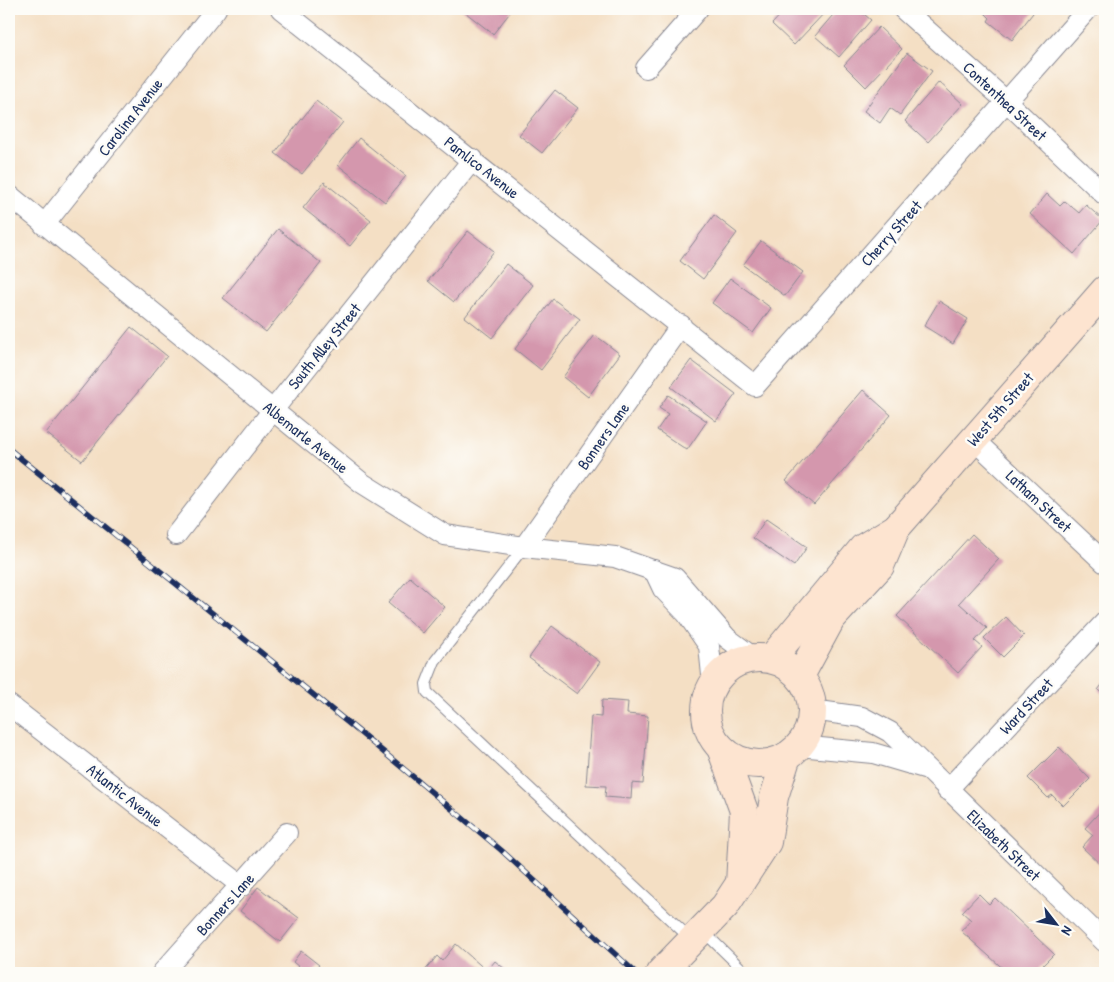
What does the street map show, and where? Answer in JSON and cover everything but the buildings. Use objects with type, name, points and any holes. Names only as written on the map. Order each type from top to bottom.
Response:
[{"type":"main road","name":"West 5th Street","points":[[763,658],[863,548],[896,528],[1105,290]]},
{"type":"main road","name":"West 5th Street","points":[[800,676],[831,619],[880,566],[896,528]]},
{"type":"main road","points":[[660,973],[698,936],[740,886],[767,842],[774,797],[793,751],[810,728],[812,710],[809,692],[800,676],[787,666],[763,658],[738,662],[724,672],[713,685],[707,701],[706,718],[712,735],[721,748],[744,811],[740,886]]},
{"type":"main road","points":[[721,748],[735,758],[753,764],[770,763],[793,751]]},
{"type":"street","name":"Carolina Avenue","points":[[44,225],[216,9]]},
{"type":"street","name":"Pamlico Avenue","points":[[281,9],[682,325]]},
{"type":"street","points":[[646,68],[698,9]]},
{"type":"street","name":"Contenthea Street","points":[[903,9],[1007,102],[1105,195]]},
{"type":"street","name":"Cherry Street","points":[[682,325],[755,386],[1088,9]]},
{"type":"street","name":"South Alley Street","points":[[176,535],[473,159]]},
{"type":"street","name":"Albemarle Avenue","points":[[9,196],[362,483],[446,535],[524,547],[615,557],[675,578],[727,638],[763,658]]},
{"type":"street","name":"Bonners Lane","points":[[524,547],[682,325]]},
{"type":"street","name":"Latham Street","points":[[973,439],[1105,563]]},
{"type":"street","points":[[654,570],[663,589],[687,614],[709,646],[713,685]]},
{"type":"street","name":"Ward Street","points":[[947,790],[1105,622]]},
{"type":"street","name":"Atlantic Avenue","points":[[9,705],[242,886]]},
{"type":"street","name":"Elizabeth Street","points":[[812,710],[862,718],[890,732],[947,790],[1105,942]]},
{"type":"street","name":"Elizabeth Street","points":[[793,751],[866,752],[926,769]]},
{"type":"street","name":"Bonners Lane","points":[[162,973],[242,886],[287,833]]},
{"type":"lane","points":[[524,547],[435,661],[426,684],[427,692],[698,936],[746,973]]},
{"type":"railway","points":[[9,449],[357,730],[501,850],[636,973]]}]
